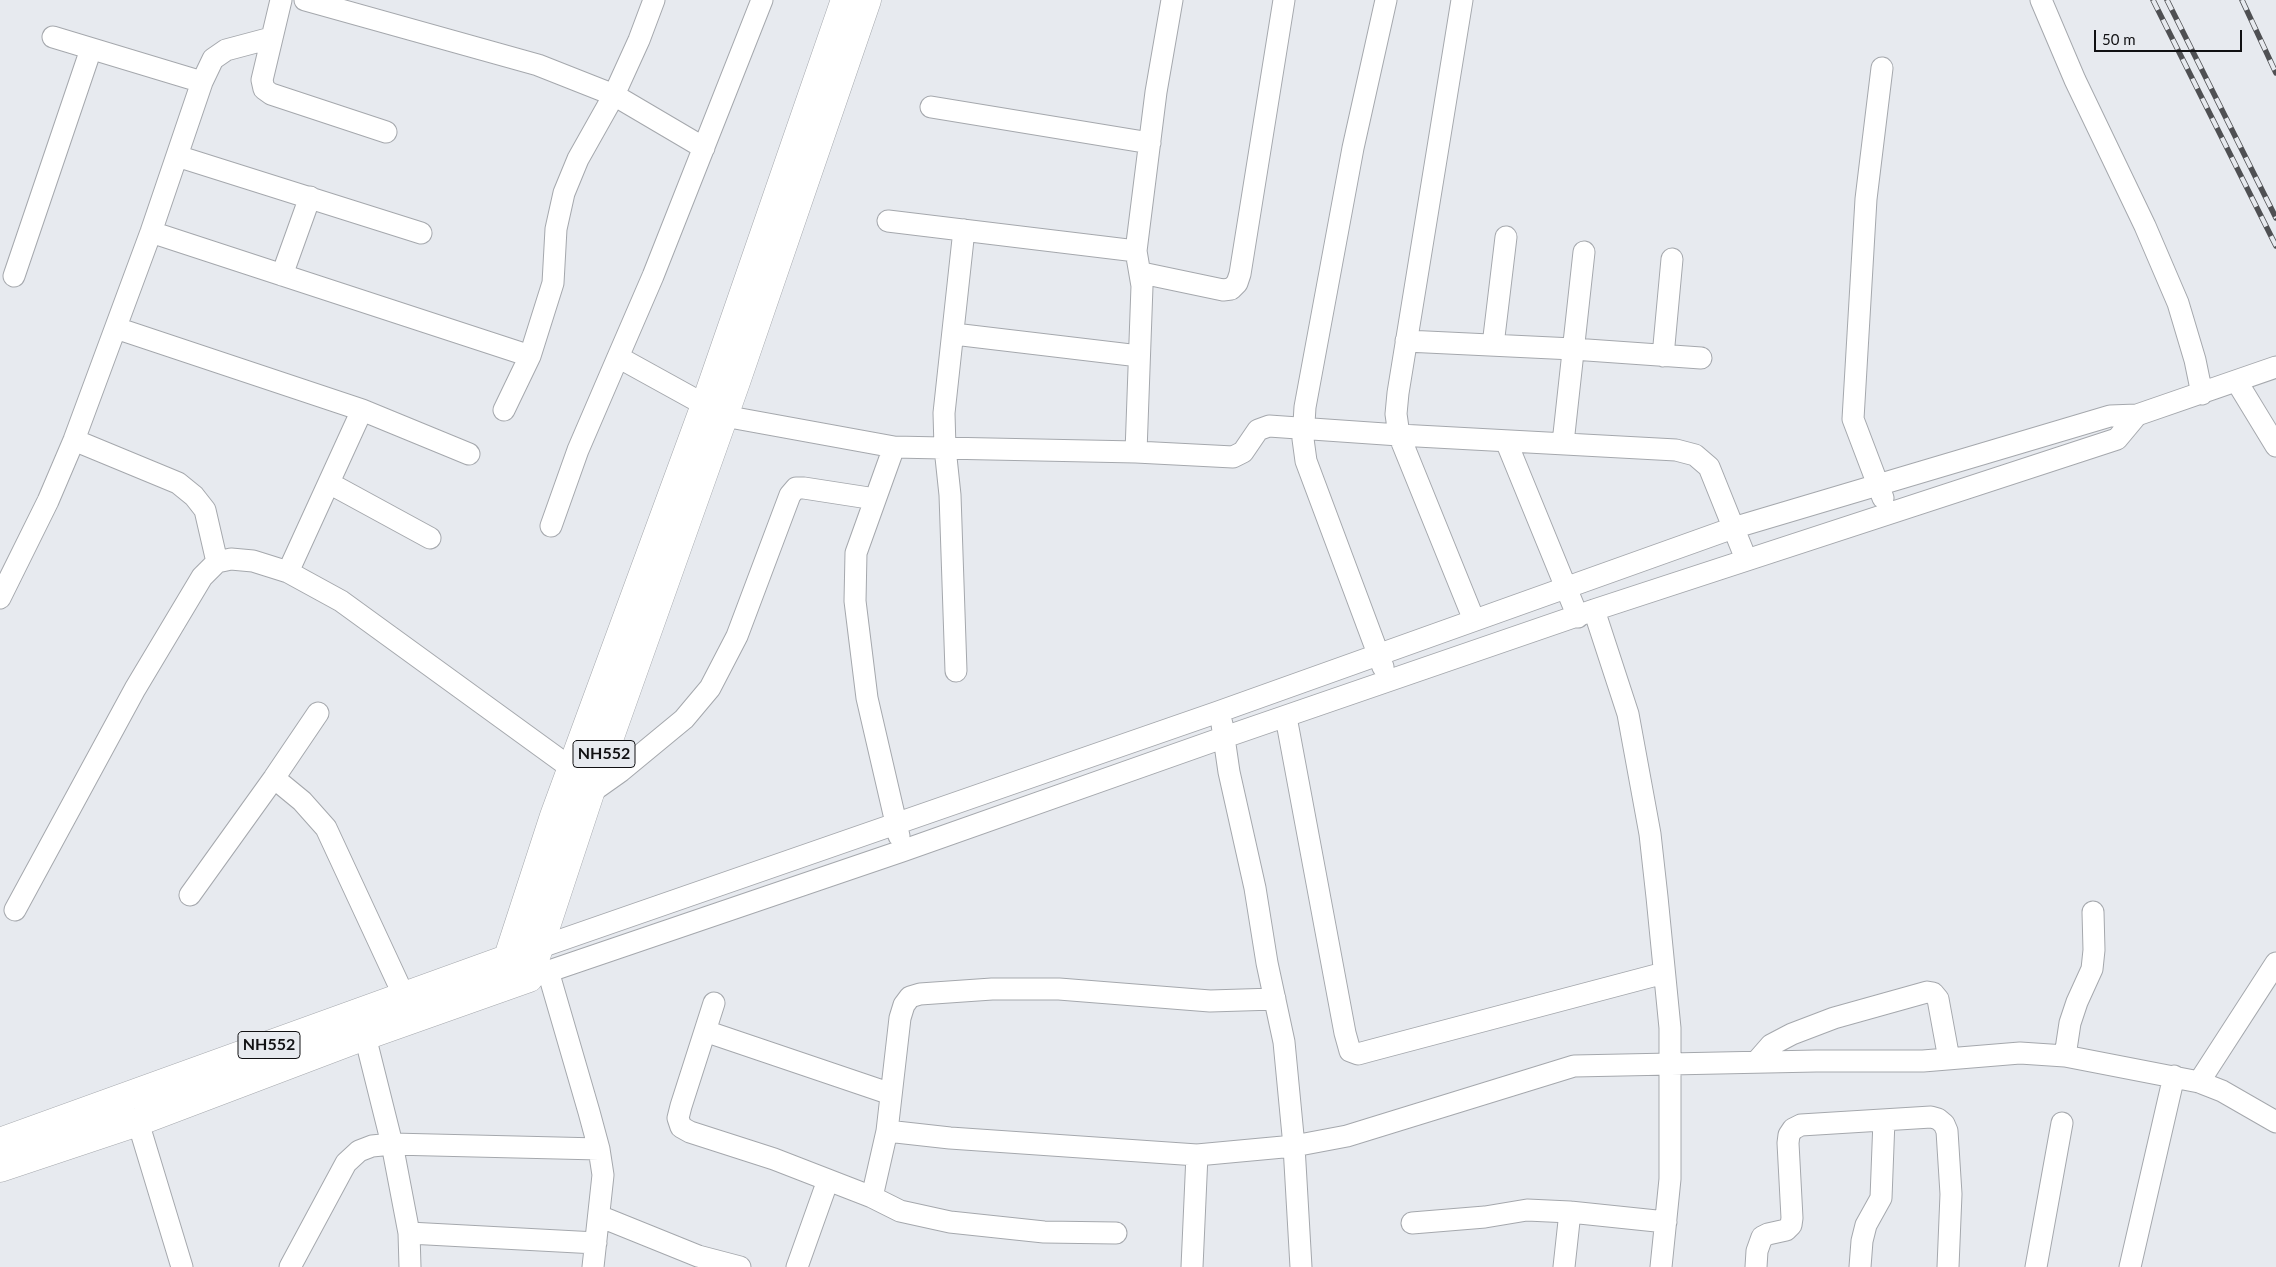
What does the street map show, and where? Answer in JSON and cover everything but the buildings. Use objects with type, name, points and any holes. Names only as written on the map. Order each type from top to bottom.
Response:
[{"type":"highway","name":"NH552","points":[[0,1168],[138,1122],[498,988],[538,966],[590,793],[715,411],[845,0]]},
{"type":"highway","name":"NH552","points":[[498,988],[506,959],[571,768],[715,411],[867,0]]},
{"type":"highway","name":"NH552","points":[[0,1142],[506,959],[538,966]]},
{"type":"street","points":[[281,0],[262,80],[264,89],[271,94],[386,132]]},
{"type":"street","points":[[305,0],[538,65],[614,95],[704,148]]},
{"type":"street","points":[[504,410],[530,356],[552,283],[556,229],[564,193],[578,159],[614,95],[639,40],[654,0]]},
{"type":"street","points":[[551,526],[578,450],[704,148],[762,0]]},
{"type":"street","points":[[1136,452],[1142,273],[1136,251],[1156,92],[1172,0]]},
{"type":"street","points":[[1142,273],[1223,290],[1231,289],[1237,283],[1242,264],[1284,0]]},
{"type":"street","points":[[1386,0],[1352,148],[1305,407],[1303,439],[1306,461],[1389,681]]},
{"type":"street","points":[[1462,0],[1406,341],[1396,414],[1399,435],[1474,620]]},
{"type":"street","points":[[2041,0],[2075,80],[2145,226],[2178,303],[2195,360],[2202,394]]},
{"type":"street","points":[[53,38],[202,82]]},
{"type":"street","points":[[0,598],[48,501],[74,440],[151,232],[202,82],[213,59],[226,50],[271,38]]},
{"type":"street","points":[[14,276],[91,49]]},
{"type":"street","points":[[1882,68],[1866,199],[1853,419],[1888,512]]},
{"type":"street","points":[[931,107],[1150,143]]},
{"type":"street","points":[[177,156],[421,232]]},
{"type":"street","points":[[282,275],[310,198]]},
{"type":"street","points":[[888,221],[1136,251]]},
{"type":"street","points":[[956,671],[950,495],[945,448],[944,413],[964,230]]},
{"type":"street","points":[[151,232],[530,356]]},
{"type":"street","points":[[1493,345],[1506,237]]},
{"type":"street","points":[[1562,444],[1584,252]]},
{"type":"street","points":[[1663,356],[1672,259]]},
{"type":"street","points":[[116,328],[362,410],[469,454]]},
{"type":"street","points":[[954,334],[1139,356]]},
{"type":"street","points":[[1406,341],[1573,349],[1701,358]]},
{"type":"street","points":[[618,357],[715,411],[894,447],[1136,452],[1232,457],[1243,452],[1258,430],[1269,426],[1676,450],[1695,455],[1709,467],[1746,559]]},
{"type":"street","points":[[538,966],[896,824],[1218,712],[1565,586],[1733,528],[2110,416],[2137,415],[2276,367]]},
{"type":"street","points":[[2237,382],[2276,446]]},
{"type":"street","points":[[288,572],[362,410]]},
{"type":"street","points":[[538,966],[902,851],[1225,737],[1746,559],[2117,439],[2137,415]]},
{"type":"street","points":[[74,440],[178,483],[194,496],[205,510],[217,562]]},
{"type":"street","points":[[1506,441],[1565,586],[1586,614],[1628,714],[1650,834],[1670,1028],[1670,1179],[1661,1267]]},
{"type":"street","points":[[894,447],[856,553],[855,601],[867,698],[902,851]]},
{"type":"street","points":[[329,483],[430,538]]},
{"type":"street","points":[[590,793],[684,719],[710,688],[737,636],[790,495],[796,488],[875,499]]},
{"type":"street","points":[[15,910],[135,689],[202,577],[217,562],[231,559],[252,561],[288,572],[341,601],[571,768]]},
{"type":"street","points":[[1218,712],[1225,737],[1229,772],[1255,888],[1284,1042],[1294,1146],[1301,1267]]},
{"type":"street","points":[[190,895],[318,713]]},
{"type":"street","points":[[1286,717],[1345,1033],[1350,1051],[1358,1054],[1369,1052],[1664,973]]},
{"type":"street","points":[[274,778],[302,801],[326,828],[404,996]]},
{"type":"street","points":[[2066,1056],[2070,1023],[2092,969],[2094,950],[2093,912]]},
{"type":"street","points":[[2200,1082],[2276,963]]},
{"type":"street","points":[[538,966],[599,1149],[603,1175],[593,1267]]},
{"type":"street","points":[[872,1197],[887,1131],[900,1018],[904,1005],[910,997],[920,994],[992,989],[1059,989],[1210,1001],[1275,999]]},
{"type":"street","points":[[1757,1062],[1771,1044],[1792,1034],[1834,1018],[1927,992],[1933,993],[1938,1000],[1949,1059]]},
{"type":"street","points":[[714,1003],[680,1106],[678,1118],[681,1127],[690,1132],[774,1159],[872,1197],[900,1211],[950,1222],[1044,1232],[1116,1234]]},
{"type":"street","points":[[705,1032],[891,1094]]},
{"type":"street","points":[[366,1036],[392,1144],[409,1233],[410,1267]]},
{"type":"street","points":[[887,1131],[950,1138],[1197,1155],[1294,1146],[1347,1136],[1574,1066],[1670,1063],[1923,1061],[2020,1053],[2066,1056],[2200,1082],[2222,1091],[2276,1122]]},
{"type":"street","points":[[2130,1267],[2174,1076]]},
{"type":"street","points":[[1756,1267],[1757,1251],[1762,1237],[1786,1230],[1791,1225],[1788,1143],[1789,1135],[1793,1128],[1801,1125],[1931,1117],[1938,1119],[1944,1124],[1947,1131],[1951,1194],[1948,1267]]},
{"type":"street","points":[[1860,1267],[1862,1241],[1866,1225],[1881,1198],[1884,1120]]},
{"type":"street","points":[[138,1122],[182,1267]]},
{"type":"street","points":[[2036,1267],[2062,1123]]},
{"type":"street","points":[[290,1267],[346,1163],[359,1151],[372,1146],[392,1144],[599,1149]]},
{"type":"street","points":[[1192,1267],[1197,1155]]},
{"type":"street","points":[[797,1267],[828,1180]]},
{"type":"street","points":[[1412,1223],[1527,1210],[1570,1212],[1666,1222]]},
{"type":"street","points":[[1564,1267],[1570,1212]]},
{"type":"street","points":[[599,1216],[666,1245],[732,1266]]},
{"type":"street","points":[[409,1233],[596,1243]]},
{"type":"railway","points":[[2153,0],[2276,246]]},
{"type":"railway","points":[[2167,0],[2276,218]]},
{"type":"railway","points":[[2242,0],[2276,73]]}]
